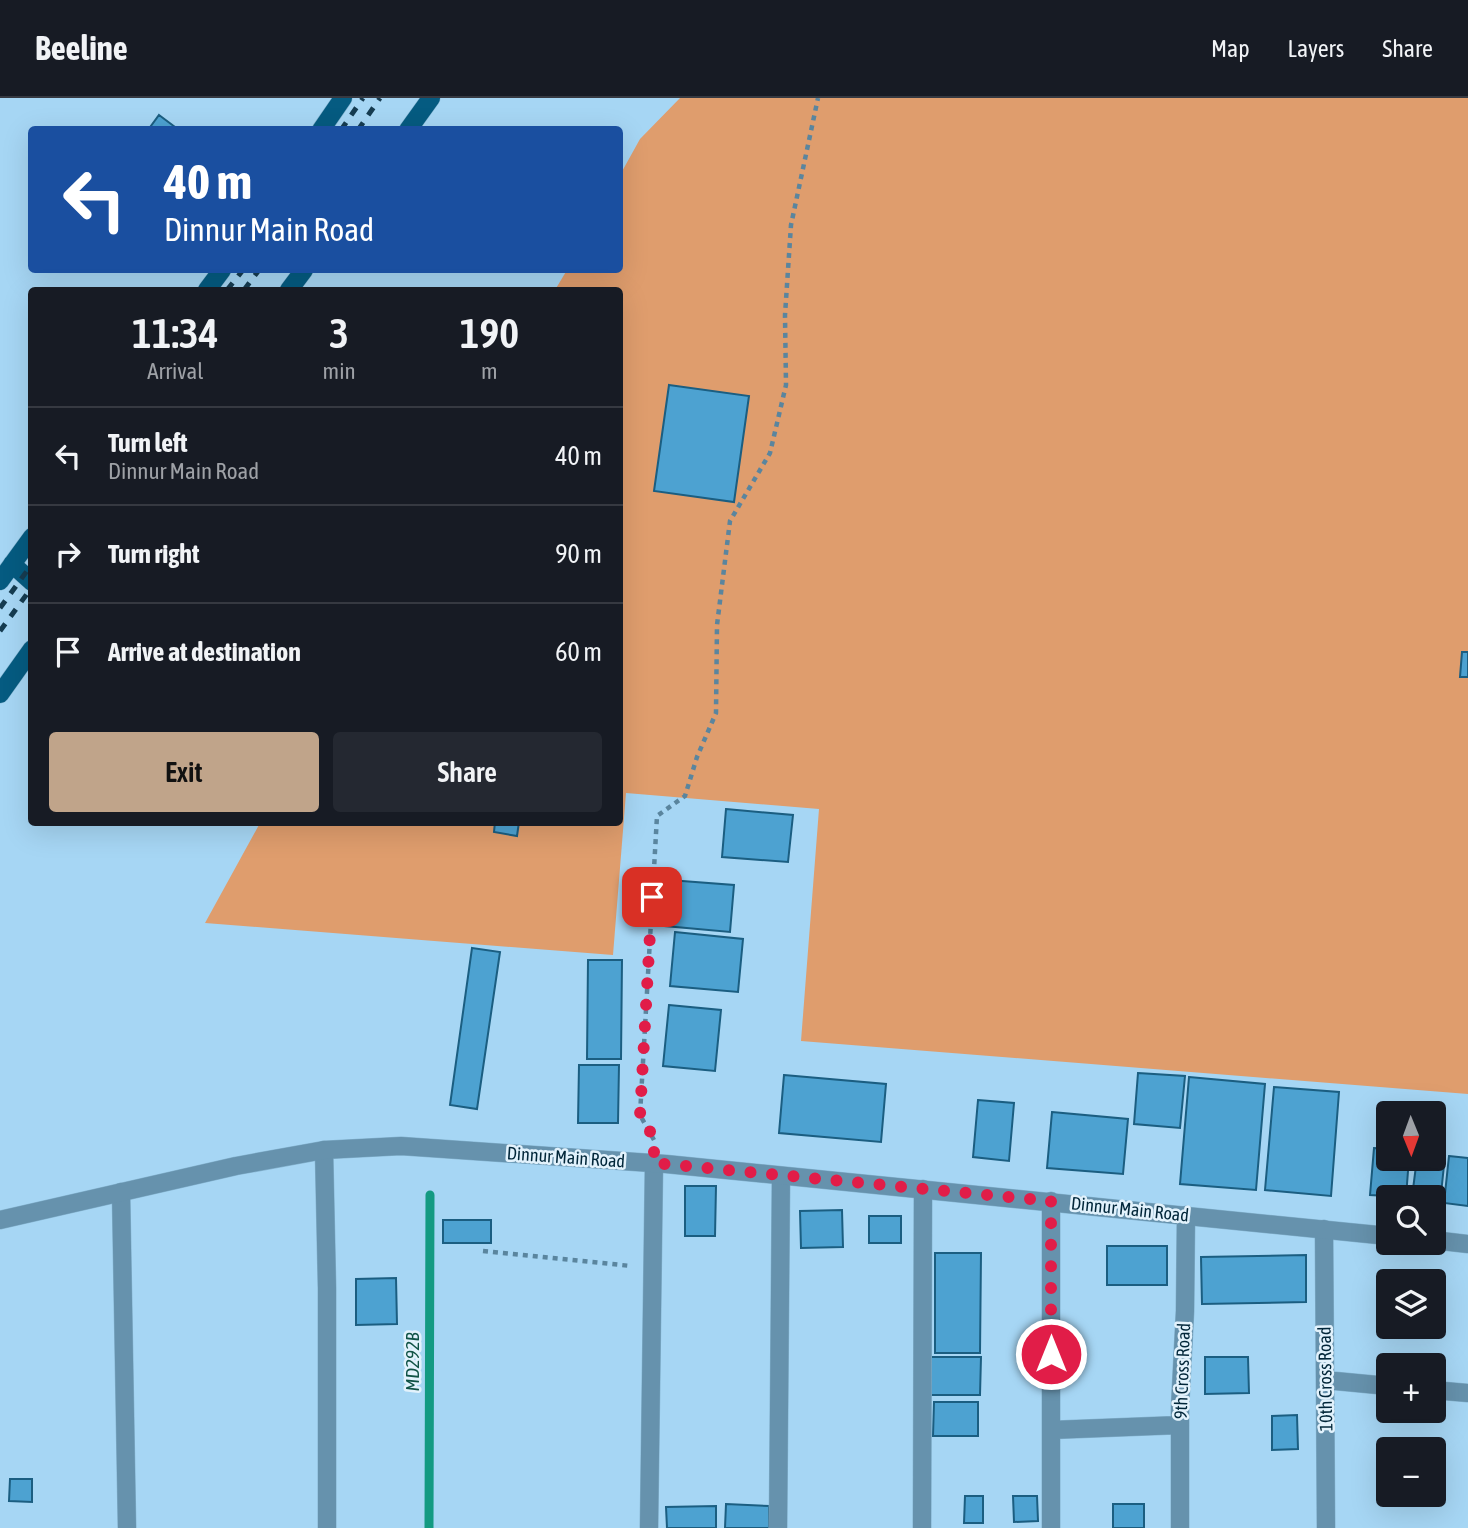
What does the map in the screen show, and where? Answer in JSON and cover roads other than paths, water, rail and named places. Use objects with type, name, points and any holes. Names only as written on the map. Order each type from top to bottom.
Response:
[{"type":"main road","points":[[324,126],[343,98]]},
{"type":"main road","points":[[411,126],[431,98]]},
{"type":"main road","points":[[0,581],[28,542]]},
{"type":"main road","points":[[12,564],[28,578]]},
{"type":"main road","points":[[0,694],[28,655]]},
{"type":"street","name":"Dinnur Main Road","points":[[0,1220],[236,1166],[324,1150],[401,1146],[654,1163],[1376,1235]]},
{"type":"street","points":[[324,1150],[327,1528]]},
{"type":"street","points":[[649,1528],[654,1163]]},
{"type":"street","points":[[778,1528],[781,1176]]},
{"type":"street","points":[[922,1528],[923,1189]]},
{"type":"street","points":[[121,1192],[127,1528]]},
{"type":"street","points":[[1051,1201],[1051,1528]]},
{"type":"street","name":"9th Cross Road","points":[[1180,1528],[1186,1215]]},
{"type":"street","name":"10th Cross Road","points":[[1324,1230],[1326,1528]]},
{"type":"street","points":[[1446,1241],[1468,1244]]},
{"type":"street","points":[[1325,1380],[1376,1385]]},
{"type":"street","points":[[1446,1391],[1468,1393]]},
{"type":"street","points":[[1051,1430],[1180,1425]]},
{"type":"waterway","name":"MD292B","points":[[429,1528],[430,1195]]},
{"type":"railway","points":[[344,126],[363,98]]},
{"type":"railway","points":[[361,126],[380,98]]},
{"type":"railway","points":[[229,287],[241,273]]},
{"type":"railway","points":[[246,287],[257,273]]},
{"type":"railway","points":[[0,608],[28,570]]},
{"type":"railway","points":[[0,631],[28,592]]}]
